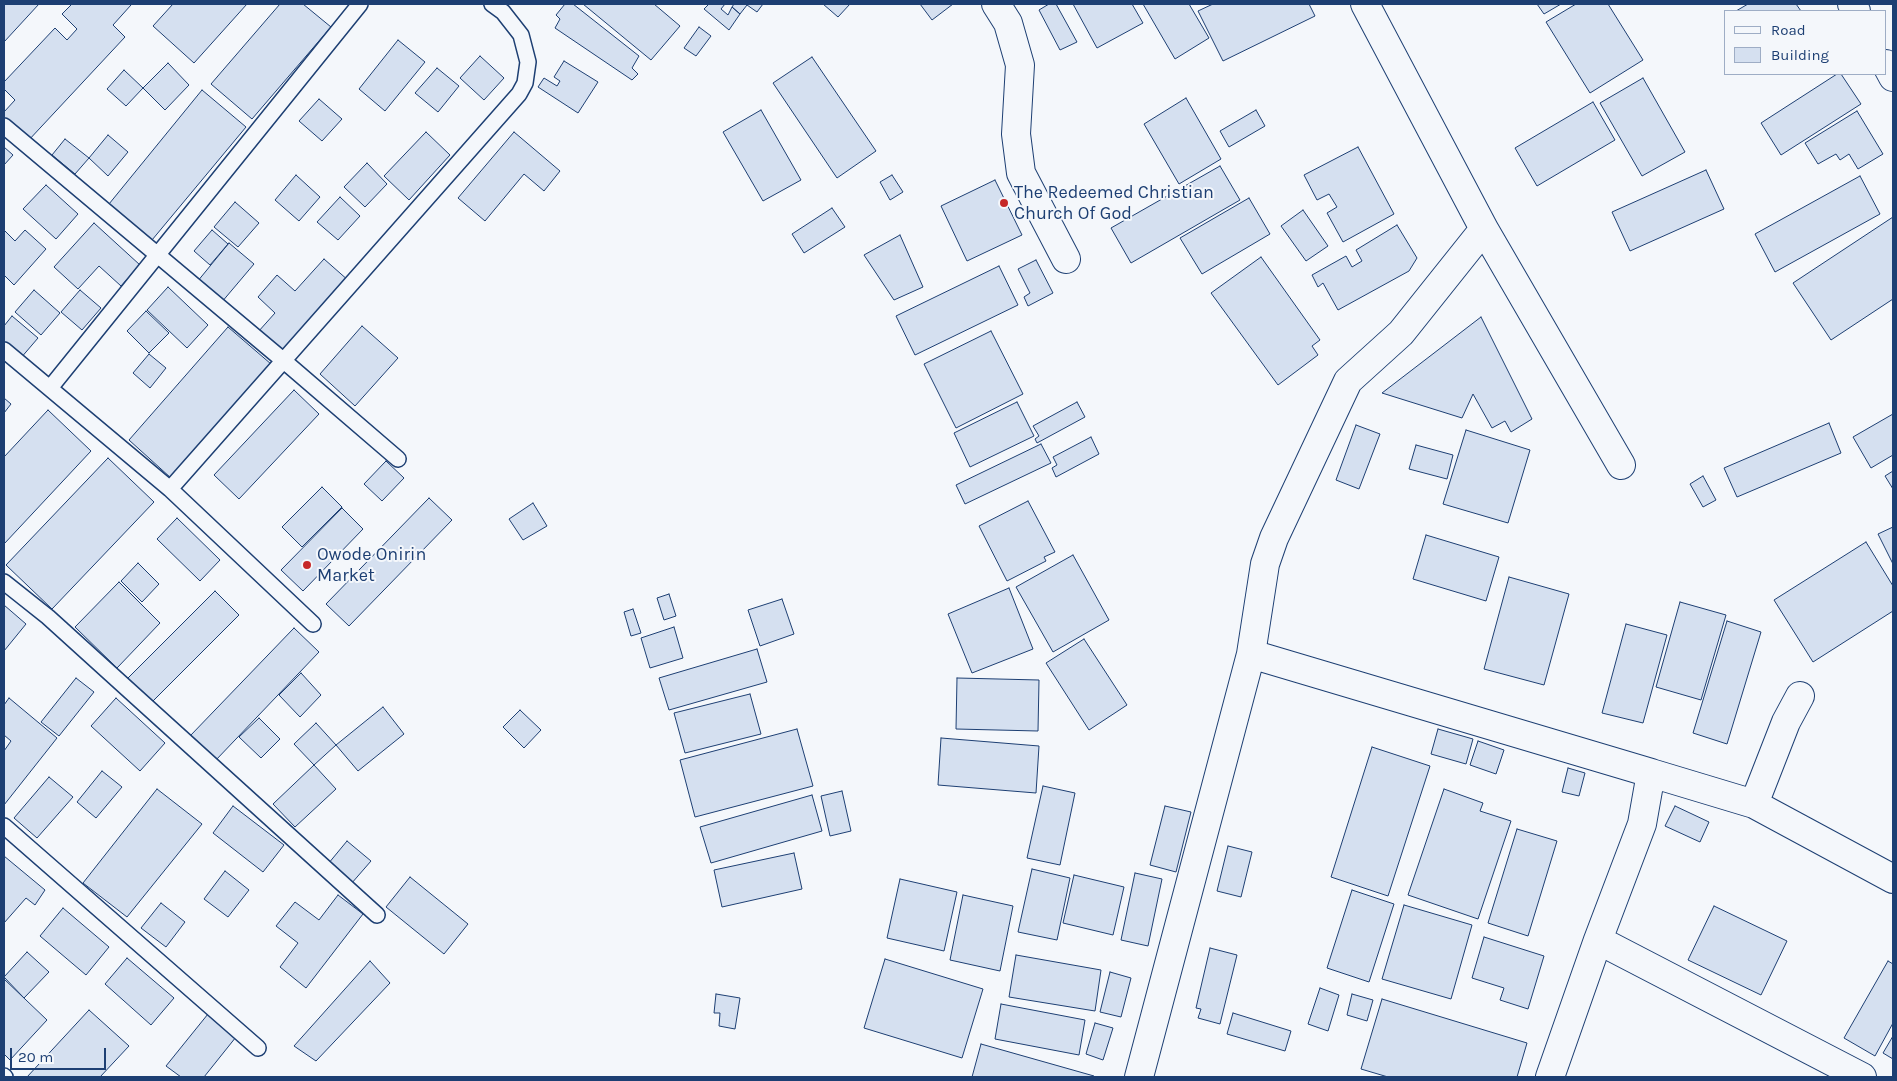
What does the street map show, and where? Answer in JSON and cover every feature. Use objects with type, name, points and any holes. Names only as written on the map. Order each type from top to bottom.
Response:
[{"type":"street","points":[[996,4],[1008,23],[1020,65],[1016,134],[1021,173],[1066,259]]},
{"type":"street","points":[[1366,4],[1484,229],[1621,465]]},
{"type":"street","points":[[1887,66],[1893,77]]},
{"type":"street","points":[[1139,1077],[1251,654],[1265,564],[1274,538],[1348,381],[1401,333],[1484,229]]},
{"type":"street","points":[[1251,654],[1754,804],[1893,879]]},
{"type":"street","points":[[1754,804],[1786,722],[1800,696]]},
{"type":"street","points":[[1550,1077],[1598,940],[1642,824],[1651,773]]},
{"type":"street","points":[[1598,940],[1862,1077]]},
{"type":"lane","points":[[50,388],[360,4]]},
{"type":"lane","points":[[170,489],[519,94],[525,83],[528,62],[521,35],[503,12],[492,4]]},
{"type":"lane","points":[[4,126],[398,459]]},
{"type":"lane","points":[[4,350],[170,489],[313,624]]},
{"type":"lane","points":[[4,582],[48,617],[377,915]]},
{"type":"lane","points":[[4,826],[258,1048]]},
{"type":"building","points":[[4,4],[39,4],[4,42]]},
{"type":"building","points":[[72,4],[131,5],[113,25],[125,37],[27,142],[4,119],[4,112],[15,100],[4,89],[4,82],[55,28],[67,40],[77,29],[62,14]]},
{"type":"building","points":[[173,4],[247,4],[194,63],[153,26]]},
{"type":"building","points":[[280,4],[303,4],[331,27],[252,119],[211,84]]},
{"type":"building","points":[[565,4],[573,4],[639,56],[632,68],[638,74],[632,80],[555,28],[560,19],[556,15]]},
{"type":"building","points":[[583,4],[654,4],[680,26],[651,60]]},
{"type":"building","points":[[709,4],[725,4],[721,9],[728,15],[732,7],[740,14],[729,30],[704,9]]},
{"type":"building","points":[[734,4],[763,4],[757,12],[747,5],[740,14],[732,7]]},
{"type":"building","points":[[823,4],[850,4],[838,17]]},
{"type":"building","points":[[920,4],[953,4],[932,20]]},
{"type":"building","points":[[1049,4],[1056,4],[1077,42],[1060,50],[1039,10]]},
{"type":"building","points":[[1073,4],[1132,4],[1143,23],[1097,48]]},
{"type":"building","points":[[1143,4],[1189,4],[1209,38],[1175,59]]},
{"type":"building","points":[[1213,4],[1309,4],[1315,16],[1223,61],[1198,11]]},
{"type":"building","points":[[1537,4],[1561,4],[1544,14]]},
{"type":"building","points":[[1576,4],[1608,4],[1643,60],[1590,93],[1546,22]]},
{"type":"building","points":[[1748,4],[1796,4],[1800,10],[1738,10]]},
{"type":"building","points":[[699,27],[711,36],[696,56],[684,48]]},
{"type":"building","points":[[398,40],[425,62],[385,111],[359,89]]},
{"type":"building","points":[[480,56],[504,78],[484,100],[460,78]]},
{"type":"building","points":[[812,57],[876,151],[837,178],[773,83]]},
{"type":"building","points":[[564,61],[598,82],[578,113],[538,87],[544,78],[557,86],[560,81],[554,77]]},
{"type":"building","points":[[168,63],[189,85],[165,110],[143,88]]},
{"type":"building","points":[[437,68],[459,86],[438,112],[415,93]]},
{"type":"building","points":[[124,70],[143,88],[126,106],[107,89]]},
{"type":"building","points":[[1835,75],[1842,75],[1861,104],[1781,155],[1761,123]]},
{"type":"building","points":[[1643,78],[1685,152],[1642,176],[1600,103]]},
{"type":"building","points":[[202,90],[246,127],[152,240],[109,204]]},
{"type":"building","points":[[1186,98],[1221,159],[1179,184],[1144,124]]},
{"type":"building","points":[[319,99],[342,119],[322,141],[299,121]]},
{"type":"building","points":[[1593,102],[1615,140],[1537,186],[1515,148]]},
{"type":"building","points":[[761,110],[801,180],[763,201],[723,132]]},
{"type":"building","points":[[1256,110],[1265,126],[1229,147],[1220,131]]},
{"type":"building","points":[[1857,111],[1883,154],[1858,169],[1849,154],[1840,160],[1836,154],[1818,164],[1805,143]]},
{"type":"building","points":[[426,132],[450,155],[409,200],[384,176]]},
{"type":"building","points":[[514,132],[560,171],[544,191],[524,174],[485,221],[458,198]]},
{"type":"building","points":[[108,135],[128,152],[108,176],[89,158]]},
{"type":"building","points":[[65,139],[89,158],[75,174],[52,155]]},
{"type":"building","points":[[4,147],[13,155],[4,165]]},
{"type":"building","points":[[1358,147],[1394,214],[1343,242],[1327,213],[1337,207],[1329,194],[1317,200],[1304,175]]},
{"type":"building","points":[[367,163],[387,184],[365,207],[344,187]]},
{"type":"building","points":[[1220,166],[1240,200],[1131,263],[1111,228]]},
{"type":"building","points":[[1706,170],[1724,209],[1630,251],[1612,212]]},
{"type":"building","points":[[296,175],[320,197],[299,221],[275,200]]},
{"type":"building","points":[[892,175],[903,192],[890,200],[880,182]]},
{"type":"building","points":[[1860,176],[1880,214],[1775,272],[1755,234]]},
{"type":"building","points":[[995,180],[1022,235],[967,261],[941,206]]},
{"type":"building","points":[[46,185],[78,214],[56,239],[23,209]]},
{"type":"building","points":[[340,197],[360,216],[338,240],[317,222]]},
{"type":"building","points":[[1249,198],[1270,234],[1202,274],[1180,238]]},
{"type":"building","points":[[235,202],[259,223],[238,247],[214,227]]},
{"type":"building","points":[[832,208],[845,227],[804,253],[792,234]]},
{"type":"building","points":[[1303,210],[1328,246],[1306,261],[1281,226]]},
{"type":"building","points":[[1893,217],[1893,299],[1831,340],[1793,283]]},
{"type":"building","points":[[94,223],[140,265],[121,286],[99,266],[78,289],[54,267]]},
{"type":"building","points":[[1397,225],[1417,258],[1409,271],[1338,310],[1323,283],[1318,287],[1312,275],[1346,256],[1352,267],[1362,261],[1356,250]]},
{"type":"building","points":[[4,230],[15,241],[25,230],[46,249],[14,285],[4,275]]},
{"type":"building","points":[[212,230],[228,244],[210,265],[194,251]]},
{"type":"building","points":[[900,235],[923,287],[894,300],[864,255]]},
{"type":"building","points":[[229,243],[254,264],[221,303],[197,282]]},
{"type":"building","points":[[1261,257],[1320,340],[1312,346],[1318,355],[1278,385],[1211,293]]},
{"type":"building","points":[[324,259],[349,281],[283,355],[258,332],[275,313],[258,297],[277,275],[295,291]]},
{"type":"building","points":[[1036,260],[1053,293],[1028,306],[1024,297],[1030,293],[1018,269]]},
{"type":"building","points":[[999,266],[1018,305],[915,355],[896,316]]},
{"type":"building","points":[[168,287],[208,325],[187,348],[147,310]]},
{"type":"building","points":[[34,290],[60,313],[41,335],[15,312]]},
{"type":"building","points":[[80,290],[101,308],[82,330],[61,312]]},
{"type":"building","points":[[146,311],[169,333],[149,353],[127,331]]},
{"type":"building","points":[[12,316],[38,338],[20,359],[4,345],[4,326]]},
{"type":"building","points":[[1481,317],[1532,419],[1511,432],[1505,421],[1492,428],[1473,394],[1462,418],[1382,393]]},
{"type":"building","points":[[362,326],[398,358],[355,406],[320,374]]},
{"type":"building","points":[[228,327],[271,364],[171,478],[129,440]]},
{"type":"building","points":[[991,331],[1023,394],[956,428],[924,364]]},
{"type":"building","points":[[149,354],[166,368],[150,388],[133,373]]},
{"type":"building","points":[[294,390],[319,414],[239,499],[214,475]]},
{"type":"building","points":[[4,398],[11,404],[4,413]]},
{"type":"building","points":[[1017,402],[1034,436],[970,467],[954,433]]},
{"type":"building","points":[[1077,402],[1085,417],[1037,443],[1035,439],[1039,436],[1033,426]]},
{"type":"building","points":[[48,410],[91,451],[4,544],[4,457]]},
{"type":"building","points":[[1893,414],[1893,455],[1871,468],[1853,437]]},
{"type":"building","points":[[1829,423],[1841,453],[1737,497],[1724,468]]},
{"type":"building","points":[[1356,425],[1380,434],[1359,489],[1336,480]]},
{"type":"building","points":[[1466,430],[1530,450],[1508,523],[1443,504]]},
{"type":"building","points":[[1091,437],[1099,454],[1056,477],[1052,468],[1057,465],[1053,457]]},
{"type":"building","points":[[1041,444],[1051,463],[965,504],[956,485]]},
{"type":"building","points":[[1416,445],[1453,455],[1447,479],[1409,469]]},
{"type":"building","points":[[108,458],[154,502],[52,609],[6,565]]},
{"type":"building","points":[[386,461],[404,478],[382,501],[364,484]]},
{"type":"building","points":[[1893,471],[1893,489],[1885,476]]},
{"type":"building","points":[[1703,476],[1716,500],[1703,507],[1690,484]]},
{"type":"building","points":[[322,487],[342,507],[302,547],[282,527]]},
{"type":"building","points":[[429,498],[452,520],[349,626],[326,604]]},
{"type":"building","points":[[1028,501],[1055,552],[1044,557],[1046,561],[1007,581],[979,526]]},
{"type":"building","points":[[533,503],[547,526],[523,540],[509,519]]},
{"type":"building","points":[[342,508],[363,529],[303,591],[281,570]]},
{"type":"building","points":[[177,518],[220,560],[200,581],[157,539]]},
{"type":"building","points":[[1893,527],[1893,564],[1878,534]]},
{"type":"building","points":[[1426,535],[1499,557],[1486,601],[1413,579]]},
{"type":"building","points":[[1866,542],[1893,586],[1893,611],[1813,662],[1774,600]]},
{"type":"building","points":[[1073,555],[1109,620],[1053,652],[1016,587]]},
{"type":"building","points":[[138,563],[159,584],[142,602],[121,581]]},
{"type":"building","points":[[1509,577],[1569,594],[1544,685],[1484,669]]},
{"type":"building","points":[[119,582],[160,623],[117,668],[75,627]]},
{"type":"building","points":[[1009,588],[1033,649],[972,673],[948,614]]},
{"type":"building","points":[[215,591],[239,615],[151,703],[127,679]]},
{"type":"building","points":[[669,594],[676,616],[664,620],[657,598]]},
{"type":"building","points":[[782,599],[794,634],[760,646],[748,610]]},
{"type":"building","points":[[1680,602],[1726,615],[1701,700],[1656,687]]},
{"type":"building","points":[[4,605],[26,624],[4,651]]},
{"type":"building","points":[[633,609],[641,633],[631,636],[624,612]]},
{"type":"building","points":[[1727,621],[1761,632],[1727,744],[1693,733]]},
{"type":"building","points":[[1626,624],[1667,635],[1643,723],[1602,713]]},
{"type":"building","points":[[674,627],[683,658],[650,668],[641,638]]},
{"type":"building","points":[[294,628],[319,652],[215,761],[190,736]]},
{"type":"building","points":[[1084,639],[1127,705],[1089,730],[1046,663]]},
{"type":"building","points":[[757,649],[767,682],[669,710],[659,678]]},
{"type":"building","points":[[301,673],[321,695],[300,717],[279,695]]},
{"type":"building","points":[[76,678],[94,692],[59,736],[41,722]]},
{"type":"building","points":[[957,678],[1039,680],[1038,731],[956,729]]},
{"type":"building","points":[[750,694],[761,734],[685,753],[674,713]]},
{"type":"building","points":[[9,698],[57,738],[4,805],[4,751],[11,741],[4,735],[4,705]]},
{"type":"building","points":[[116,698],[165,743],[140,771],[91,726]]},
{"type":"building","points":[[383,707],[404,734],[358,771],[336,745]]},
{"type":"building","points":[[520,710],[541,730],[524,748],[503,727]]},
{"type":"building","points":[[259,718],[280,739],[261,758],[239,737]]},
{"type":"building","points":[[316,723],[336,745],[314,765],[294,744]]},
{"type":"building","points":[[797,729],[813,786],[695,817],[680,760]]},
{"type":"building","points":[[1438,729],[1473,739],[1466,764],[1431,754]]},
{"type":"building","points":[[941,738],[1039,746],[1036,793],[938,785]]},
{"type":"building","points":[[1478,741],[1504,750],[1496,774],[1470,765]]},
{"type":"building","points":[[1372,747],[1430,766],[1388,896],[1331,877]]},
{"type":"building","points":[[314,765],[336,789],[295,827],[273,804]]},
{"type":"building","points":[[1568,768],[1585,773],[1579,796],[1562,792]]},
{"type":"building","points":[[102,771],[122,787],[96,818],[77,802]]},
{"type":"building","points":[[49,777],[73,797],[37,838],[14,818]]},
{"type":"building","points":[[1043,786],[1075,793],[1060,865],[1027,858]]},
{"type":"building","points":[[157,789],[202,824],[127,917],[83,883]]},
{"type":"building","points":[[1444,789],[1483,803],[1480,811],[1511,821],[1478,919],[1408,895]]},
{"type":"building","points":[[842,791],[851,831],[830,836],[821,796]]},
{"type":"building","points":[[812,795],[822,831],[711,863],[700,827]]},
{"type":"building","points":[[233,806],[284,845],[263,872],[213,833]]},
{"type":"building","points":[[1165,806],[1191,812],[1176,872],[1150,865]]},
{"type":"building","points":[[1675,806],[1709,822],[1700,842],[1665,826]]},
{"type":"building","points":[[1517,829],[1557,841],[1528,936],[1488,923]]},
{"type":"building","points":[[347,841],[371,861],[351,884],[328,864]]},
{"type":"building","points":[[1228,846],[1252,852],[1241,897],[1217,891]]},
{"type":"building","points":[[794,853],[802,889],[722,907],[714,870]]},
{"type":"building","points":[[4,856],[45,890],[35,905],[26,898],[4,923]]},
{"type":"building","points":[[1032,869],[1070,878],[1057,940],[1018,932]]},
{"type":"building","points":[[225,871],[249,890],[228,917],[204,899]]},
{"type":"building","points":[[1135,873],[1162,879],[1148,946],[1121,940]]},
{"type":"building","points":[[1074,875],[1124,887],[1113,935],[1063,923]]},
{"type":"building","points":[[410,877],[468,924],[444,954],[386,907]]},
{"type":"building","points":[[900,879],[957,892],[944,951],[887,938]]},
{"type":"building","points":[[1352,890],[1394,904],[1369,982],[1327,968]]},
{"type":"building","points":[[338,895],[363,914],[306,988],[280,967],[298,943],[276,926],[295,902],[319,920]]},
{"type":"building","points":[[963,895],[1013,906],[1000,971],[950,960]]},
{"type":"building","points":[[161,903],[185,922],[166,947],[141,928]]},
{"type":"building","points":[[1404,905],[1472,925],[1451,999],[1382,979]]},
{"type":"building","points":[[1714,906],[1787,941],[1761,995],[1688,960]]},
{"type":"building","points":[[63,908],[109,947],[86,975],[40,936]]},
{"type":"building","points":[[1484,937],[1544,956],[1528,1009],[1500,1000],[1504,988],[1472,978]]},
{"type":"building","points":[[1210,948],[1237,955],[1220,1024],[1198,1018],[1201,1009],[1196,1008]]},
{"type":"building","points":[[27,952],[49,972],[24,998],[4,977]]},
{"type":"building","points":[[1016,955],[1101,970],[1095,1011],[1009,997]]},
{"type":"building","points":[[127,958],[174,998],[151,1025],[105,984]]},
{"type":"building","points":[[885,959],[983,989],[962,1058],[864,1028]]},
{"type":"building","points":[[370,961],[390,983],[316,1061],[294,1046]]},
{"type":"building","points":[[1888,961],[1893,964],[1893,1023],[1875,1056],[1844,1038]]},
{"type":"building","points":[[1110,972],[1131,978],[1121,1017],[1100,1012]]},
{"type":"building","points":[[4,979],[47,1020],[10,1060],[4,1054]]},
{"type":"building","points":[[1320,988],[1339,995],[1328,1031],[1308,1024]]},
{"type":"building","points":[[716,994],[740,998],[735,1029],[719,1026],[720,1013],[714,1013]]},
{"type":"building","points":[[1352,994],[1373,1000],[1367,1021],[1347,1015]]},
{"type":"building","points":[[1382,999],[1527,1043],[1517,1077],[1388,1077],[1361,1069]]},
{"type":"building","points":[[1001,1004],[1085,1020],[1079,1055],[995,1039]]},
{"type":"building","points":[[89,1010],[129,1046],[100,1077],[27,1077]]},
{"type":"building","points":[[1233,1013],[1291,1031],[1285,1051],[1227,1034]]},
{"type":"building","points":[[208,1014],[236,1037],[204,1077],[181,1077],[166,1066]]},
{"type":"building","points":[[1095,1023],[1113,1028],[1103,1060],[1086,1054]]},
{"type":"building","points":[[1893,1036],[1893,1059],[1883,1053]]},
{"type":"building","points":[[981,1044],[1094,1076],[1094,1077],[972,1077]]},
{"type":"place","name":"The Redeemed Christian Church Of God","points":[[1004,203]]},
{"type":"place","name":"Owode Onirin Market","points":[[307,565]]}]
